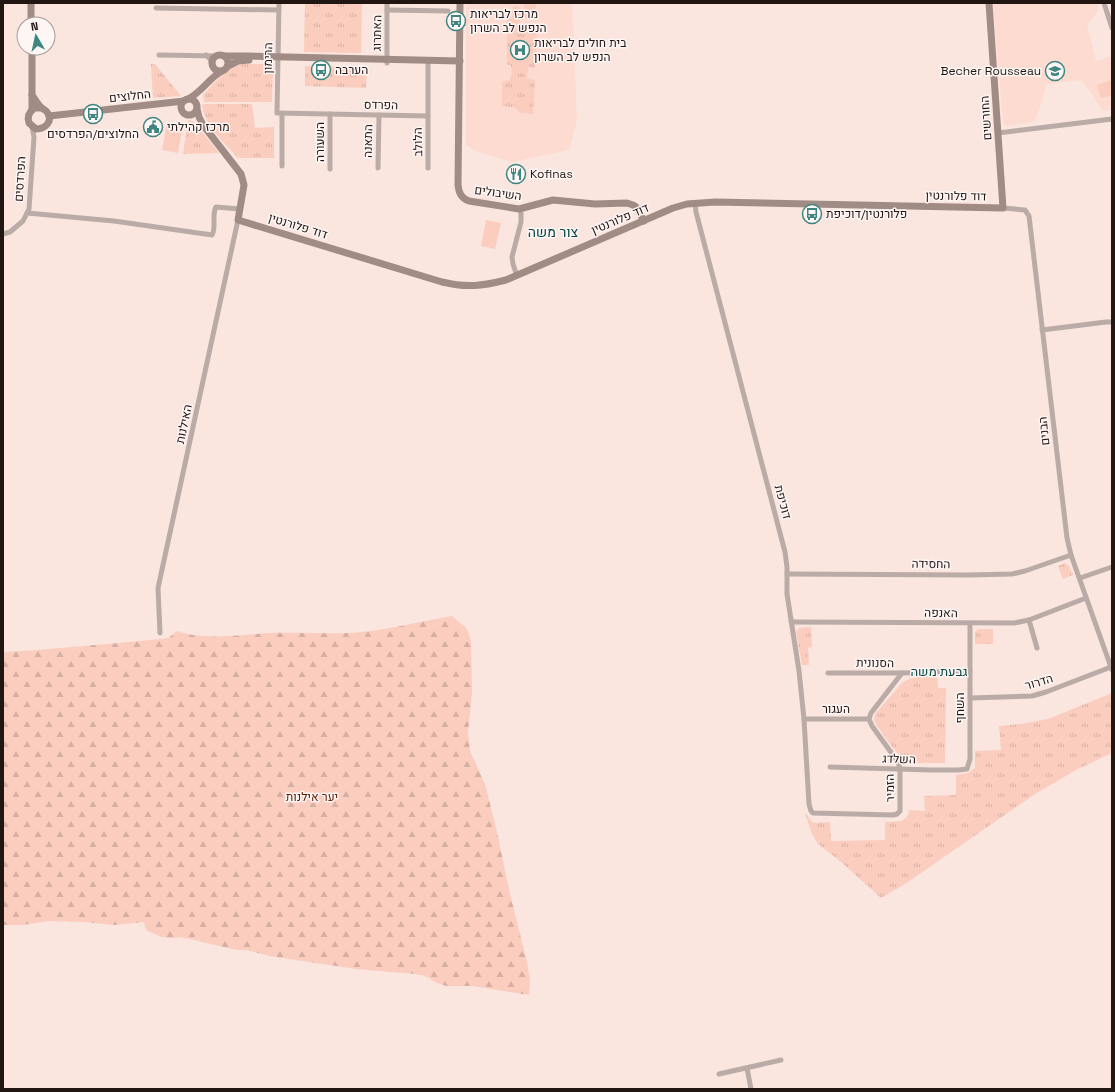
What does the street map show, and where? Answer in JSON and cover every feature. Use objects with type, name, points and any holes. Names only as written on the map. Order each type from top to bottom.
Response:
[{"type":"street","points":[[31,3],[31,16]]},
{"type":"street","name":"הרימון","points":[[279,3],[278,58],[282,166]]},
{"type":"street","name":"האתרוג","points":[[387,3],[387,61]]},
{"type":"street","name":"השיבולים","points":[[460,3],[458,184],[460,195],[469,201],[521,209],[553,200],[595,204],[627,203],[636,207],[644,221]]},
{"type":"street","name":"החורשים","points":[[989,3],[1002,208]]},
{"type":"street","points":[[1104,3],[1112,28]]},
{"type":"street","points":[[156,8],[279,10]]},
{"type":"street","points":[[387,10],[448,11]]},
{"type":"street","points":[[160,55],[460,63]]},
{"type":"street","points":[[32,56],[32,110],[28,117],[29,123],[32,127],[41,129]]},
{"type":"street","points":[[206,56],[218,70],[243,60],[278,58]]},
{"type":"street","points":[[210,80],[213,73],[214,59],[221,56]]},
{"type":"street","points":[[203,88],[200,93],[195,113],[185,112],[181,106],[186,100],[195,96],[210,80],[225,68],[228,60],[221,56]]},
{"type":"street","points":[[428,62],[428,116]]},
{"type":"street","points":[[32,95],[42,108],[46,110],[49,116],[48,124],[34,137]]},
{"type":"street","points":[[186,100],[194,100],[197,106]]},
{"type":"street","name":"החלוצים","points":[[49,116],[186,100]]},
{"type":"street","name":"החלוצים","points":[[165,103],[185,112],[203,125]]},
{"type":"street","name":"החלוצים","points":[[197,106],[199,117],[203,125],[241,174],[244,185],[238,220]]},
{"type":"street","points":[[32,110],[38,107],[42,108]]},
{"type":"street","name":"הפרדס","points":[[280,113],[428,116]]},
{"type":"street","name":"השעורה","points":[[330,114],[330,169]]},
{"type":"street","name":"התאנה","points":[[378,168],[379,115]]},
{"type":"street","name":"הלולב","points":[[428,116],[428,168]]},
{"type":"street","points":[[998,133],[1112,119]]},
{"type":"street","name":"הפרדסים","points":[[3,234],[10,232],[23,222],[28,213],[34,137],[32,127]]},
{"type":"street","name":"דוד פלורנטין","points":[[238,220],[456,285],[478,286],[491,284],[517,276],[673,208],[695,203],[735,202],[1002,208]]},
{"type":"street","name":"דוכיפת","points":[[695,203],[715,286],[787,562],[786,588],[799,671],[804,719],[809,804],[813,813]]},
{"type":"street","points":[[28,213],[114,221],[212,235],[214,231],[213,212],[216,207],[240,209]]},
{"type":"street","name":"הבנים","points":[[1002,208],[1025,210],[1029,216],[1064,525],[1071,555],[1111,668]]},
{"type":"street","points":[[517,276],[512,257],[521,222],[521,209]]},
{"type":"street","name":"האילנות","points":[[160,633],[158,588],[238,220]]},
{"type":"street","points":[[1042,330],[1112,322]]},
{"type":"street","name":"החסידה","points":[[787,574],[1012,574],[1071,555]]},
{"type":"street","points":[[1080,578],[1112,567]]},
{"type":"street","name":"האנפה","points":[[791,622],[1014,623],[1029,620],[1086,598]]},
{"type":"street","points":[[1029,620],[1037,648]]},
{"type":"street","name":"השחף","points":[[967,769],[970,759],[970,624]]},
{"type":"street","name":"הדרור","points":[[970,698],[1032,696],[1111,668]]},
{"type":"street","name":"הסנונית","points":[[828,672],[902,673],[970,671]]},
{"type":"street","points":[[869,719],[871,713],[902,673]]},
{"type":"street","name":"העגור","points":[[804,719],[869,719]]},
{"type":"street","name":"הזמיר","points":[[813,813],[897,814],[900,811],[900,768],[896,758],[872,726],[869,719]]},
{"type":"street","name":"השלדג","points":[[830,767],[931,770],[967,769]]},
{"type":"street","points":[[719,1074],[781,1060]]},
{"type":"street","points":[[747,1068],[751,1089]]},
{"type":"shaded area","name":"בית חולים לבריאות הנפש לב השרון","points":[[466,3],[572,3],[577,120],[569,150],[512,162],[475,151],[466,145]]},
{"type":"shaded area","name":"Becher Rousseau","points":[[993,3],[1098,3],[1098,11],[1087,25],[1096,61],[1112,56],[1112,109],[1103,111],[1082,80],[1047,84],[1035,121],[1008,126],[1004,125]]},
{"type":"green space","points":[[305,3],[362,3],[361,53],[304,52]]},
{"type":"green space","points":[[524,3],[536,3],[535,17],[523,17]]},
{"type":"green space","points":[[513,6],[521,7],[519,30],[537,33],[535,68],[528,67],[527,79],[535,80],[533,114],[520,113],[514,107],[502,106],[502,82],[510,80],[512,74],[511,65],[507,65],[507,19],[512,18]]},
{"type":"green space","points":[[151,64],[155,64],[181,96],[153,98]]},
{"type":"green space","points":[[242,64],[271,64],[273,68],[272,102],[204,102],[203,95],[225,72]]},
{"type":"green space","points":[[305,66],[367,67],[366,88],[305,86]]},
{"type":"green space","points":[[1112,80],[1112,95],[1101,98],[1097,85]]},
{"type":"green space","points":[[202,104],[252,104],[255,128],[274,127],[274,158],[238,158],[211,127],[206,119]]},
{"type":"green space","points":[[188,120],[193,121],[219,153],[183,154]]},
{"type":"green space","points":[[167,122],[183,125],[178,153],[162,150]]},
{"type":"green space","points":[[486,220],[501,223],[495,249],[481,246]]},
{"type":"green space","points":[[1065,563],[1069,566],[1073,575],[1063,579],[1058,566]]},
{"type":"green space","name":"יער אילנות","points":[[452,616],[467,629],[471,641],[472,693],[468,733],[470,751],[485,784],[497,832],[510,894],[527,962],[530,980],[529,995],[473,986],[446,986],[425,976],[415,974],[356,969],[269,956],[181,937],[163,937],[146,930],[144,922],[115,925],[49,921],[22,925],[3,925],[3,652],[168,638],[177,631],[211,637],[270,633],[362,632]]},
{"type":"green space","points":[[811,627],[812,647],[808,648],[809,665],[802,665],[796,632],[799,628]]},
{"type":"green space","points":[[978,629],[993,629],[993,644],[975,644],[975,632]]},
{"type":"green space","points":[[937,676],[938,688],[946,688],[945,763],[912,763],[901,757],[888,741],[876,725],[874,720],[875,714],[906,680],[919,677]]},
{"type":"green space","points":[[1112,693],[1112,753],[1076,770],[1035,794],[905,884],[881,898],[840,861],[818,844],[812,834],[805,813],[813,823],[830,822],[831,841],[885,840],[885,822],[902,821],[908,816],[909,810],[925,811],[924,796],[956,795],[956,775],[968,773],[975,768],[975,751],[1001,750],[999,726],[1048,719]]},
{"type":"place","name":"מרכז לבריאות הנפש לב השרון","points":[[456,21]]},
{"type":"place","name":"בית חולים לבריאות הנפש לב השרון","points":[[520,50]]},
{"type":"place","name":"הערבה","points":[[321,70]]},
{"type":"place","name":"Becher Rousseau","points":[[1055,71]]},
{"type":"place","name":"החלוצים/הפרדסים","points":[[93,114]]},
{"type":"place","name":"מרכז קהילתי","points":[[153,127]]},
{"type":"place","name":"Kofinas","points":[[516,174]]},
{"type":"place","name":"פלורנטין/דוכיפת","points":[[812,214]]},
{"type":"district","name":"צור משה","points":[[553,232]]},
{"type":"district","name":"גבעת משה","points":[[939,671]]}]
